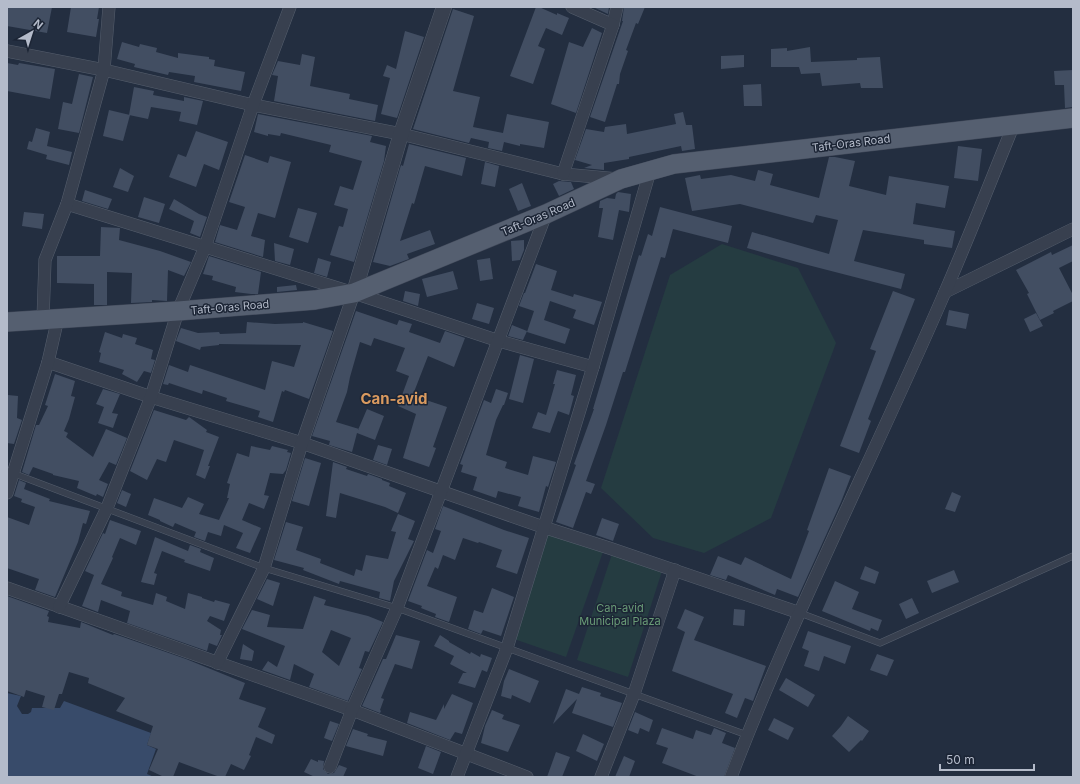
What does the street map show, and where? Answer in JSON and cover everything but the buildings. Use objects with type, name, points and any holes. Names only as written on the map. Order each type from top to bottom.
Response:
[{"type":"main road","name":"Taft-Oras Road","points":[[7,322],[178,311],[315,300],[354,293],[546,214],[621,179],[674,164],[1073,118]]},
{"type":"street","points":[[7,493],[10,472],[48,362],[50,319],[45,260],[67,204],[104,70],[109,7]]},
{"type":"street","points":[[59,607],[107,508],[151,397],[178,311],[205,247],[253,105],[290,7]]},
{"type":"street","points":[[216,663],[264,568],[302,443],[354,293],[401,134],[444,7]]},
{"type":"street","points":[[572,7],[613,25]]},
{"type":"street","points":[[563,174],[613,25],[617,7]]},
{"type":"street","points":[[7,51],[104,70],[253,105],[401,134],[563,174],[621,179]]},
{"type":"street","points":[[731,777],[800,613],[945,292],[1014,124]]},
{"type":"street","points":[[457,777],[507,648],[593,367],[650,171]]},
{"type":"street","points":[[67,204],[354,293],[499,341],[593,367]]},
{"type":"street","points":[[330,767],[352,710],[397,608],[546,214]]},
{"type":"street","points":[[945,292],[1073,229]]},
{"type":"street","points":[[48,362],[151,397],[302,443],[543,527],[800,613]]},
{"type":"street","points":[[601,777],[634,694],[675,570]]},
{"type":"street","points":[[7,588],[352,710],[527,777]]},
{"type":"lane","points":[[10,472],[264,568],[397,608],[748,735]]},
{"type":"lane","points":[[800,613],[880,643],[1073,556]]},
{"type":"green space","points":[[722,244],[798,268],[836,343],[771,518],[704,553],[653,538],[601,488],[670,275]]},
{"type":"green space","points":[[550,529],[604,549],[566,657],[514,639]]},
{"type":"green space","name":"Can-avid Municipal Plaza","points":[[613,551],[663,568],[628,677],[577,660]]},
{"type":"water","points":[[7,693],[21,696],[17,706],[22,714],[28,714],[31,712],[32,708],[60,708],[64,701],[151,733],[147,745],[156,749],[147,774],[154,777],[7,777]]},
{"type":"district","name":"Can-avid","points":[[394,399]]}]
